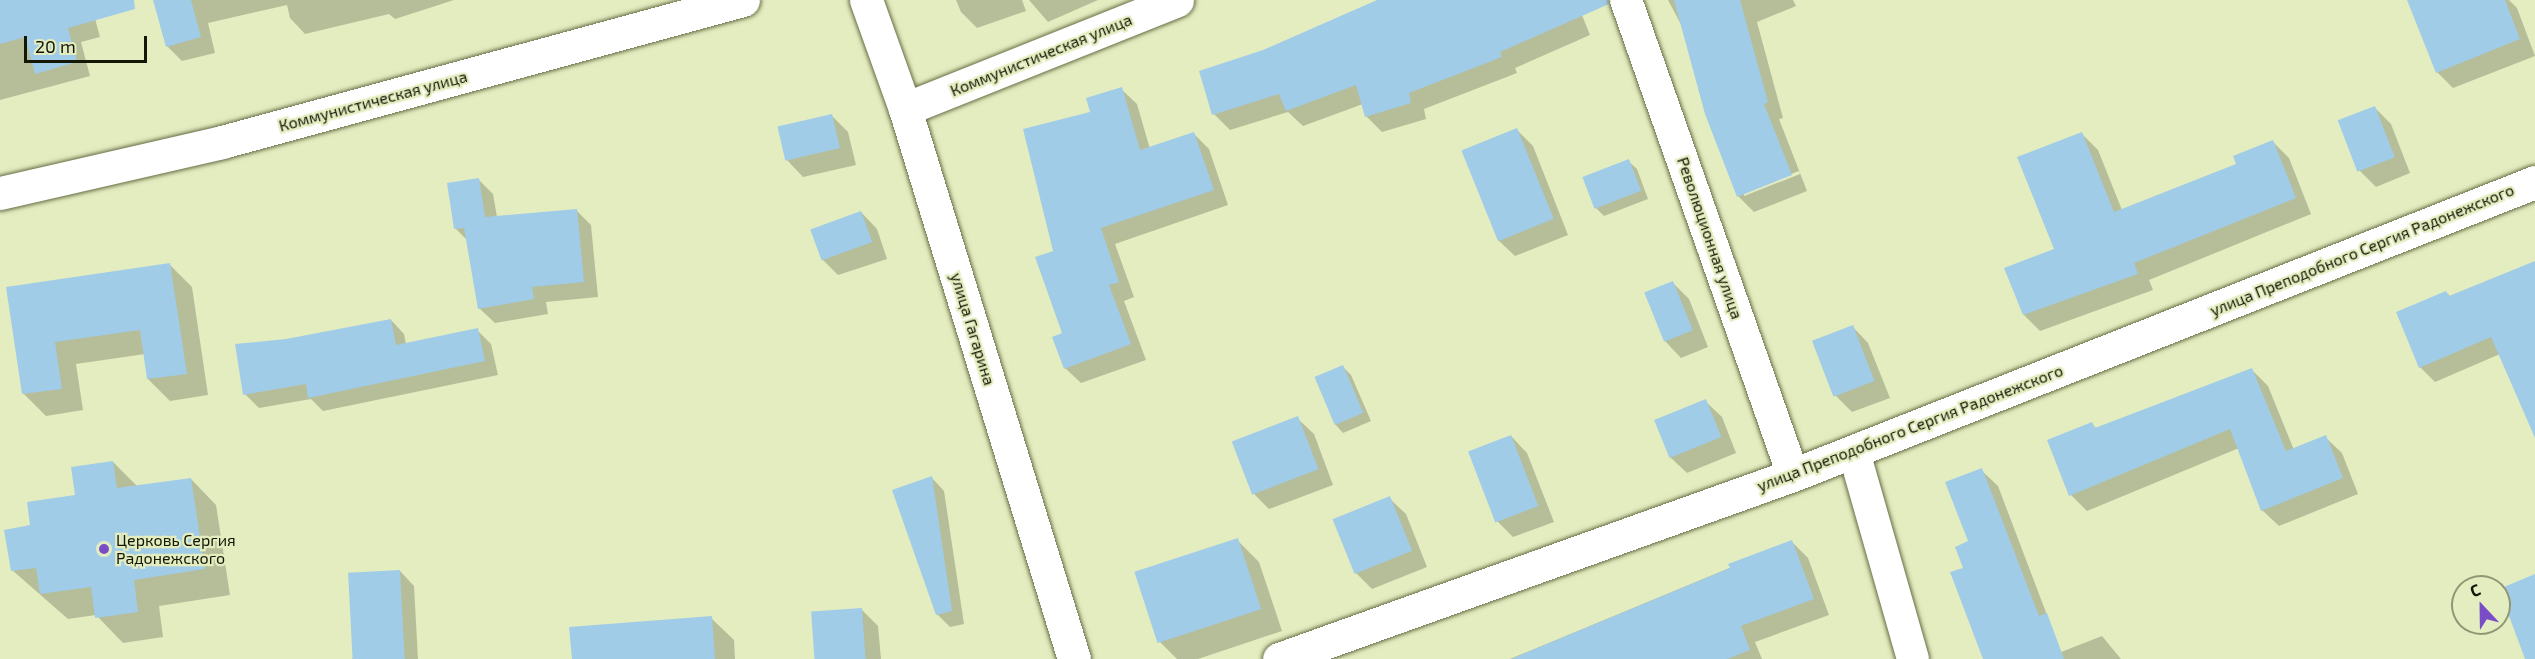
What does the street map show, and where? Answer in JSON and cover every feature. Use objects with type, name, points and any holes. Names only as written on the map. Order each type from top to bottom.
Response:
[{"type":"street","name":"Коммунистическая улица","points":[[0,193],[222,142],[743,0]]},
{"type":"street","name":"улица Гагарина","points":[[866,0],[905,109],[1074,659]]},
{"type":"street","name":"Коммунистическая улица","points":[[905,109],[1177,0]]},
{"type":"street","name":"Революционная улица","points":[[1626,0],[1793,475]]},
{"type":"street","name":"улица Преподобного Сергия Радонежского","points":[[1279,659],[1854,452],[2535,182]]},
{"type":"street","points":[[1854,452],[1913,659]]},
{"type":"building","points":[[0,0],[134,0],[135,9],[68,28],[77,62],[35,74],[25,37],[0,44]]},
{"type":"building","points":[[153,0],[191,0],[201,37],[166,47]]},
{"type":"building","points":[[1377,0],[1608,0],[1609,4],[1500,52],[1502,57],[1409,93],[1411,103],[1365,117],[1356,85],[1286,111],[1279,94],[1212,115],[1199,71],[1263,50]]},
{"type":"building","points":[[1674,0],[1740,0],[1768,102],[1764,104],[1792,175],[1737,197],[1705,114]]},
{"type":"building","points":[[2407,0],[2505,0],[2520,39],[2436,73]]},
{"type":"building","points":[[1122,87],[1140,150],[1194,132],[1214,190],[1101,228],[1119,282],[1109,285],[1131,344],[1064,369],[1052,337],[1062,333],[1035,257],[1053,251],[1023,129],[1090,112],[1086,98]]},
{"type":"building","points":[[2375,106],[2395,157],[2357,172],[2338,120]]},
{"type":"building","points":[[832,114],[840,148],[785,161],[777,127]]},
{"type":"building","points":[[1517,128],[1554,219],[1498,241],[1461,150]]},
{"type":"building","points":[[2082,132],[2114,212],[2236,164],[2233,156],[2273,140],[2296,198],[2134,263],[2138,274],[2023,315],[2004,268],[2054,249],[2017,157]]},
{"type":"building","points":[[1629,159],[1641,191],[1595,209],[1582,177]]},
{"type":"building","points":[[479,178],[485,217],[577,209],[584,282],[532,287],[534,299],[478,309],[464,228],[454,229],[447,183]]},
{"type":"building","points":[[861,211],[872,242],[822,260],[810,229]]},
{"type":"building","points":[[2535,261],[2535,438],[2491,337],[2419,368],[2396,312],[2446,291],[2449,296]]},
{"type":"building","points":[[170,263],[187,374],[147,379],[140,330],[55,342],[62,389],[22,394],[6,287]]},
{"type":"building","points":[[1673,281],[1693,330],[1664,342],[1644,293]]},
{"type":"building","points":[[391,319],[396,345],[478,328],[485,361],[308,398],[306,384],[243,395],[235,344],[286,339]]},
{"type":"building","points":[[1853,325],[1875,381],[1833,397],[1812,341]]},
{"type":"building","points":[[1343,365],[1363,413],[1335,425],[1314,377]]},
{"type":"building","points":[[2252,368],[2286,451],[2326,435],[2343,478],[2261,511],[2230,429],[2069,496],[2047,440],[2092,422],[2095,428]]},
{"type":"building","points":[[1706,399],[1721,437],[1669,458],[1654,420]]},
{"type":"building","points":[[1298,416],[1318,469],[1252,495],[1232,441]]},
{"type":"building","points":[[1511,435],[1538,506],[1495,522],[1468,451]]},
{"type":"building","name":"Церковь Сергия Радонежского","points":[[113,461],[117,488],[191,478],[205,569],[134,580],[138,612],[95,618],[91,587],[40,594],[36,568],[11,571],[4,530],[30,525],[27,502],[75,495],[71,467]]},
{"type":"building","points":[[1982,468],[2039,616],[2047,613],[2064,659],[1983,659],[1950,572],[1963,568],[1955,547],[1968,541],[1945,482]]},
{"type":"building","points":[[932,476],[952,611],[936,615],[892,490]]},
{"type":"building","points":[[1390,496],[1412,551],[1355,574],[1333,519]]},
{"type":"building","points":[[1238,538],[1261,609],[1158,643],[1134,572]]},
{"type":"building","points":[[1792,540],[1814,599],[1741,626],[1750,650],[1727,659],[1511,659],[1730,568],[1728,564]]},
{"type":"building","points":[[400,570],[405,659],[353,659],[348,573]]},
{"type":"building","points":[[2535,574],[2535,659],[2525,659],[2511,621],[2511,584]]},
{"type":"building","points":[[862,608],[866,659],[814,659],[811,612]]},
{"type":"building","points":[[712,616],[715,659],[572,659],[569,627]]},
{"type":"place","name":"Церковь Сергия Радонежского","points":[[104,549]]}]
